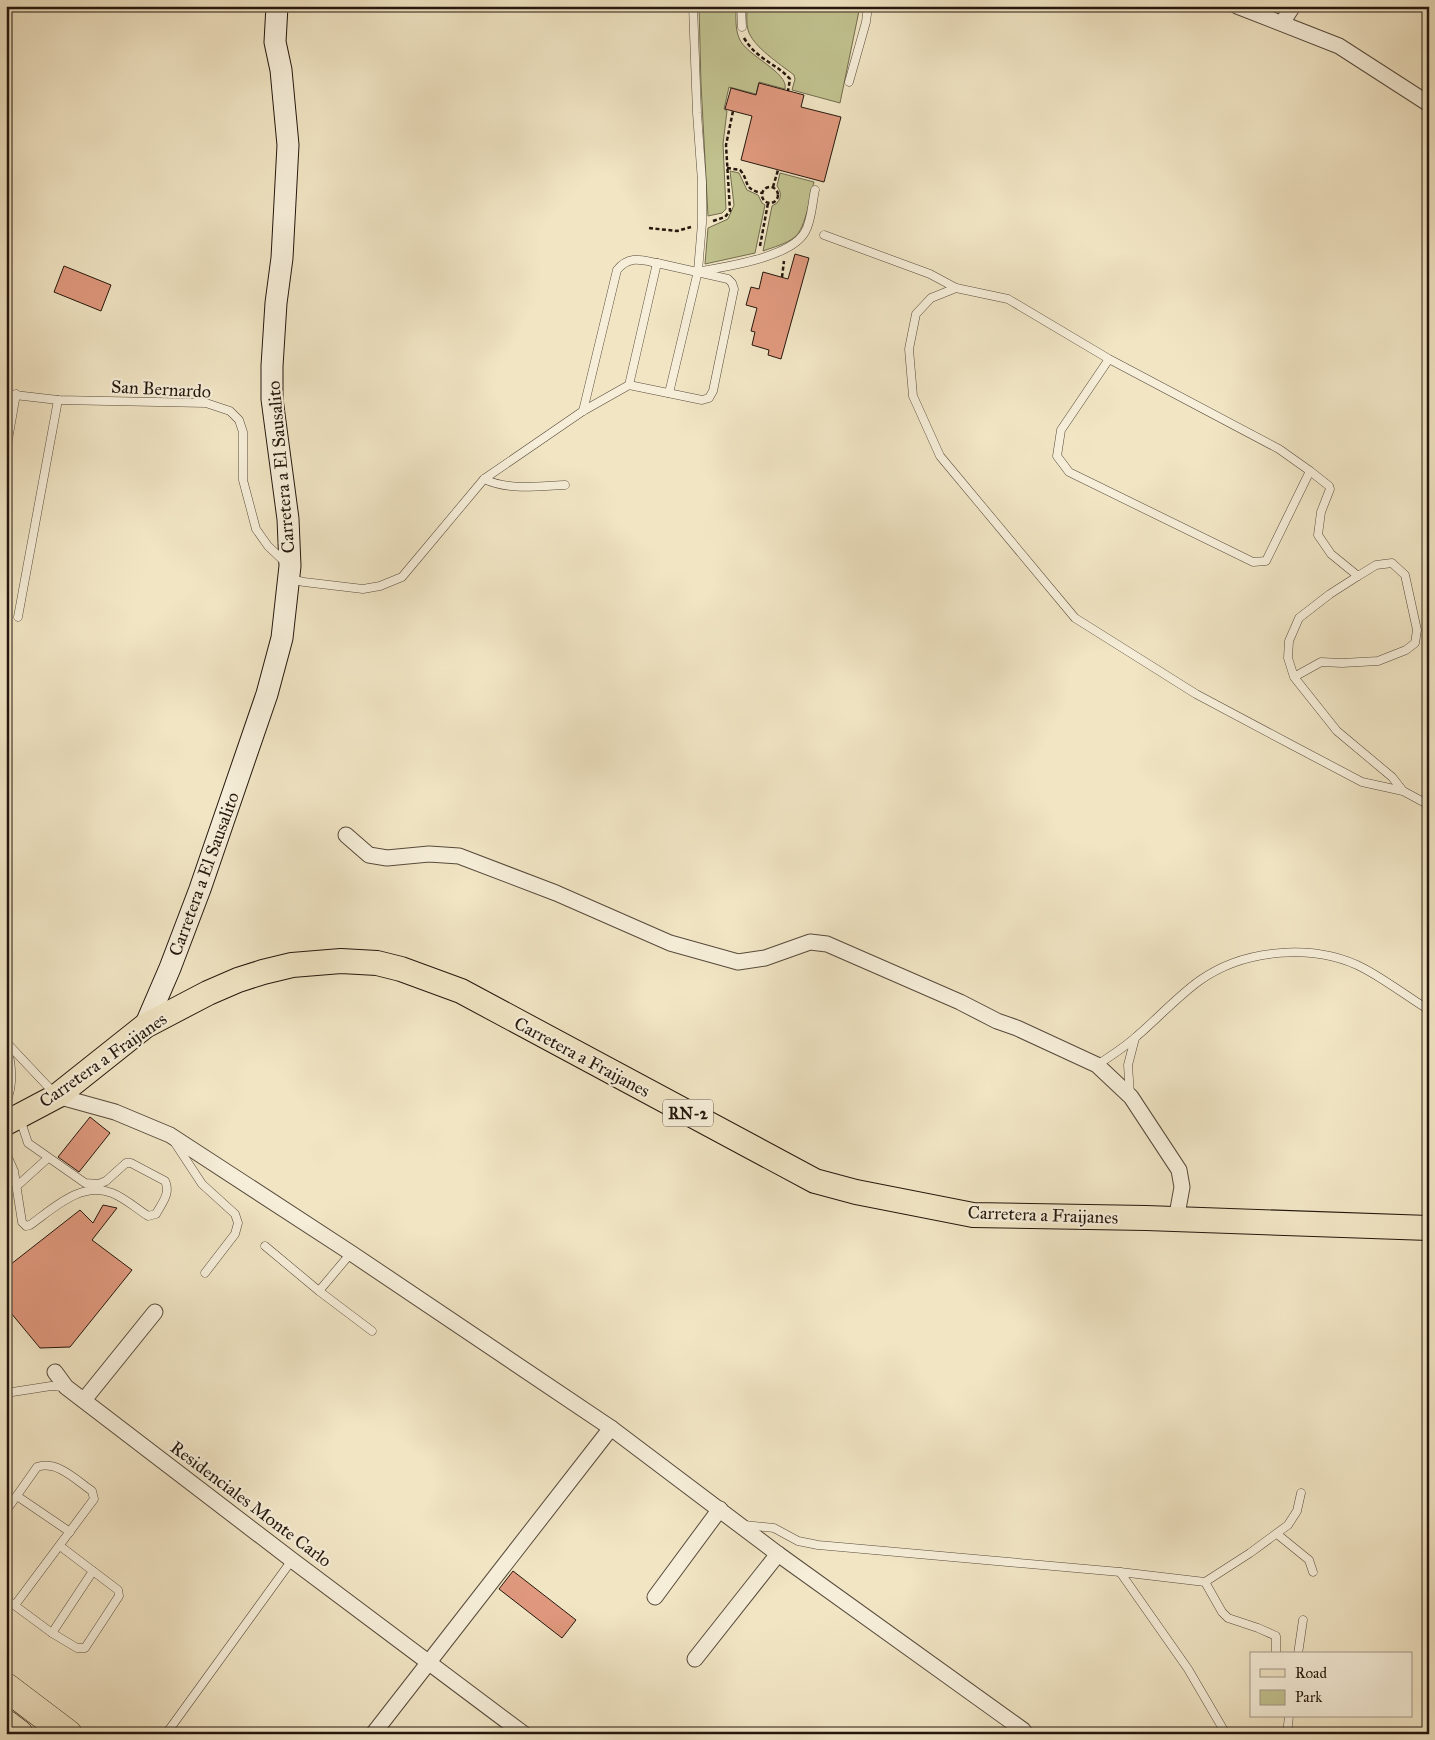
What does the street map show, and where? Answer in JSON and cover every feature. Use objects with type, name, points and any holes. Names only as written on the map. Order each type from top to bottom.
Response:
[{"type":"highway","points":[[6,1687],[68,1734]]},
{"type":"highway","points":[[6,1724],[19,1734]]},
{"type":"main road","name":"Carretera a Fraijanes","points":[[11,1114],[57,1096],[144,1026],[208,993],[238,980],[292,965],[331,962],[377,963],[401,969],[461,991],[815,1181],[856,1192],[973,1215],[1429,1228]]},
{"type":"street","name":"Carretera a El Sausalito","points":[[144,1026],[170,968],[196,898],[267,694],[282,638],[289,572],[288,519],[272,399],[273,334],[282,258],[288,145],[281,70],[275,42],[277,6]]},
{"type":"street","points":[[1237,6],[1339,46],[1429,104]]},
{"type":"street","points":[[1282,23],[1293,6]]},
{"type":"street","points":[[346,835],[369,854],[386,858],[429,854],[459,856],[556,893],[670,943],[738,962],[765,958],[810,942],[827,944],[1098,1065],[1130,1097],[1179,1170],[1182,1187],[1176,1220]]},
{"type":"street","points":[[57,1096],[114,1112],[170,1135],[351,1253],[611,1428],[778,1554],[1026,1734]]},
{"type":"street","points":[[84,1400],[155,1312]]},
{"type":"street","name":"Residenciales Monte Carlo","points":[[55,1372],[66,1387],[524,1734]]},
{"type":"street","points":[[373,1734],[611,1428]]},
{"type":"street","points":[[655,1597],[720,1509]]},
{"type":"street","points":[[695,1659],[778,1554]]},
{"type":"lane","points":[[669,393],[698,272],[702,223],[702,182],[693,6]]},
{"type":"lane","points":[[741,6],[742,27]]},
{"type":"lane","points":[[850,82],[866,22],[868,6]]},
{"type":"lane","points":[[698,272],[757,259],[783,250],[798,240],[805,232],[815,190]]},
{"type":"lane","points":[[824,235],[930,274],[956,288],[1008,299],[1109,359],[1280,449],[1329,486],[1330,489],[1321,512],[1318,536],[1331,554],[1358,576]]},
{"type":"lane","points":[[289,572],[304,582],[363,589],[380,586],[402,577],[484,479],[583,411],[629,385],[702,400],[709,398],[713,391],[734,289],[732,283],[728,279],[657,263],[628,260],[622,264],[617,270],[583,411]]},
{"type":"lane","points":[[629,385],[657,263]]},
{"type":"lane","points":[[956,288],[931,298],[916,314],[909,350],[913,396],[940,456],[1075,618],[1196,694],[1362,782],[1403,791],[1429,805]]},
{"type":"lane","points":[[1109,359],[1061,430],[1057,456],[1069,472],[1253,562],[1266,561],[1310,471]]},
{"type":"lane","name":"San Bernardo","points":[[6,394],[58,400],[206,403],[230,411],[239,420],[243,432],[243,480],[256,529],[289,572]]},
{"type":"lane","points":[[6,451],[16,394]]},
{"type":"lane","points":[[18,617],[58,400]]},
{"type":"lane","points":[[484,479],[493,484],[520,487],[565,484]]},
{"type":"lane","points":[[1294,677],[1321,662],[1378,661],[1406,650],[1415,643],[1417,630],[1405,575],[1392,563],[1376,565],[1330,594],[1299,618],[1289,640],[1288,658],[1294,677],[1337,731],[1392,777],[1403,791]]},
{"type":"lane","points":[[1098,1065],[1135,1038],[1200,980],[1230,964],[1264,954],[1298,952],[1332,957],[1365,968],[1429,1010]]},
{"type":"lane","points":[[1130,1097],[1128,1065],[1135,1038]]},
{"type":"lane","points":[[6,1044],[57,1096]]},
{"type":"lane","points":[[6,1044],[12,1071],[11,1114],[22,1128],[28,1143],[85,1182],[99,1184],[106,1181],[123,1164],[131,1163],[165,1181],[168,1192],[156,1214],[148,1216],[114,1194],[104,1190],[83,1191],[26,1226],[22,1222],[14,1171],[6,1154]]},
{"type":"lane","points":[[170,1135],[202,1184],[235,1214],[238,1223],[235,1234],[205,1273]]},
{"type":"lane","points":[[17,1186],[48,1158]]},
{"type":"lane","points":[[265,1246],[319,1291],[372,1331]]},
{"type":"lane","points":[[319,1291],[351,1253]]},
{"type":"lane","points":[[6,1393],[51,1386],[66,1387]]},
{"type":"lane","points":[[6,1512],[37,1467],[45,1464],[54,1465],[92,1491],[94,1499],[15,1605]]},
{"type":"lane","points":[[740,1525],[774,1528],[798,1541],[818,1545],[1120,1572],[1205,1582],[1288,1525],[1296,1511],[1301,1493]]},
{"type":"lane","points":[[17,1496],[70,1532]]},
{"type":"lane","points":[[1277,1534],[1309,1560],[1313,1572]]},
{"type":"lane","points":[[6,1599],[77,1648],[85,1648],[120,1596],[118,1590],[60,1546]]},
{"type":"lane","points":[[166,1734],[292,1560]]},
{"type":"lane","points":[[52,1632],[93,1571]]},
{"type":"lane","points":[[1120,1572],[1188,1669],[1226,1734]]},
{"type":"lane","points":[[1205,1582],[1222,1612],[1228,1618],[1276,1636],[1276,1652]]},
{"type":"lane","points":[[1298,1652],[1303,1620]]},
{"type":"lane","points":[[1287,1734],[1289,1718]]},
{"type":"path","points":[[742,27],[744,39],[757,55],[785,74],[790,80],[788,91]]},
{"type":"path","points":[[649,228],[677,231],[725,217],[730,210],[726,145],[733,111]]},
{"type":"path","points":[[726,168],[740,170],[751,191],[762,193]]},
{"type":"path","points":[[773,188],[778,170]]},
{"type":"path","points":[[762,193],[765,189],[773,188]]},
{"type":"path","points":[[768,203],[776,201],[778,196],[777,191],[773,188]]},
{"type":"path","points":[[762,193],[762,198],[768,203]]},
{"type":"path","points":[[757,259],[768,203]]},
{"type":"path","points":[[782,277],[783,250]]},
{"type":"green space","points":[[699,6],[736,6],[736,26],[743,45],[780,76],[785,89],[759,82],[756,94],[729,87],[724,109],[727,111],[723,144],[726,209],[722,213],[708,216],[701,84]]},
{"type":"green space","points":[[747,6],[860,6],[840,103],[792,90],[795,79],[794,75],[768,55],[755,43],[751,36],[747,24]]},
{"type":"green space","points":[[730,171],[739,173],[747,190],[758,195],[765,205],[755,253],[705,264],[708,228],[728,219],[734,205]]},
{"type":"green space","points":[[780,173],[814,182],[805,219],[799,232],[788,242],[763,251],[772,206],[779,201],[780,197],[777,186]]},
{"type":"building","points":[[759,83],[804,95],[801,107],[841,117],[824,182],[741,160],[752,116],[725,109],[731,88],[756,95]]},
{"type":"building","points":[[795,254],[809,258],[781,359],[768,355],[769,350],[752,345],[755,332],[751,331],[757,308],[746,305],[751,287],[759,289],[763,272],[788,279]]},
{"type":"building","points":[[64,266],[111,285],[101,311],[54,292]]},
{"type":"building","points":[[90,1117],[110,1133],[79,1172],[58,1157]]},
{"type":"building","points":[[103,1205],[117,1208],[92,1240],[132,1270],[70,1347],[40,1348],[6,1307],[6,1268],[80,1210],[93,1223]]},
{"type":"building","points":[[513,1571],[576,1620],[562,1638],[499,1589]]}]
